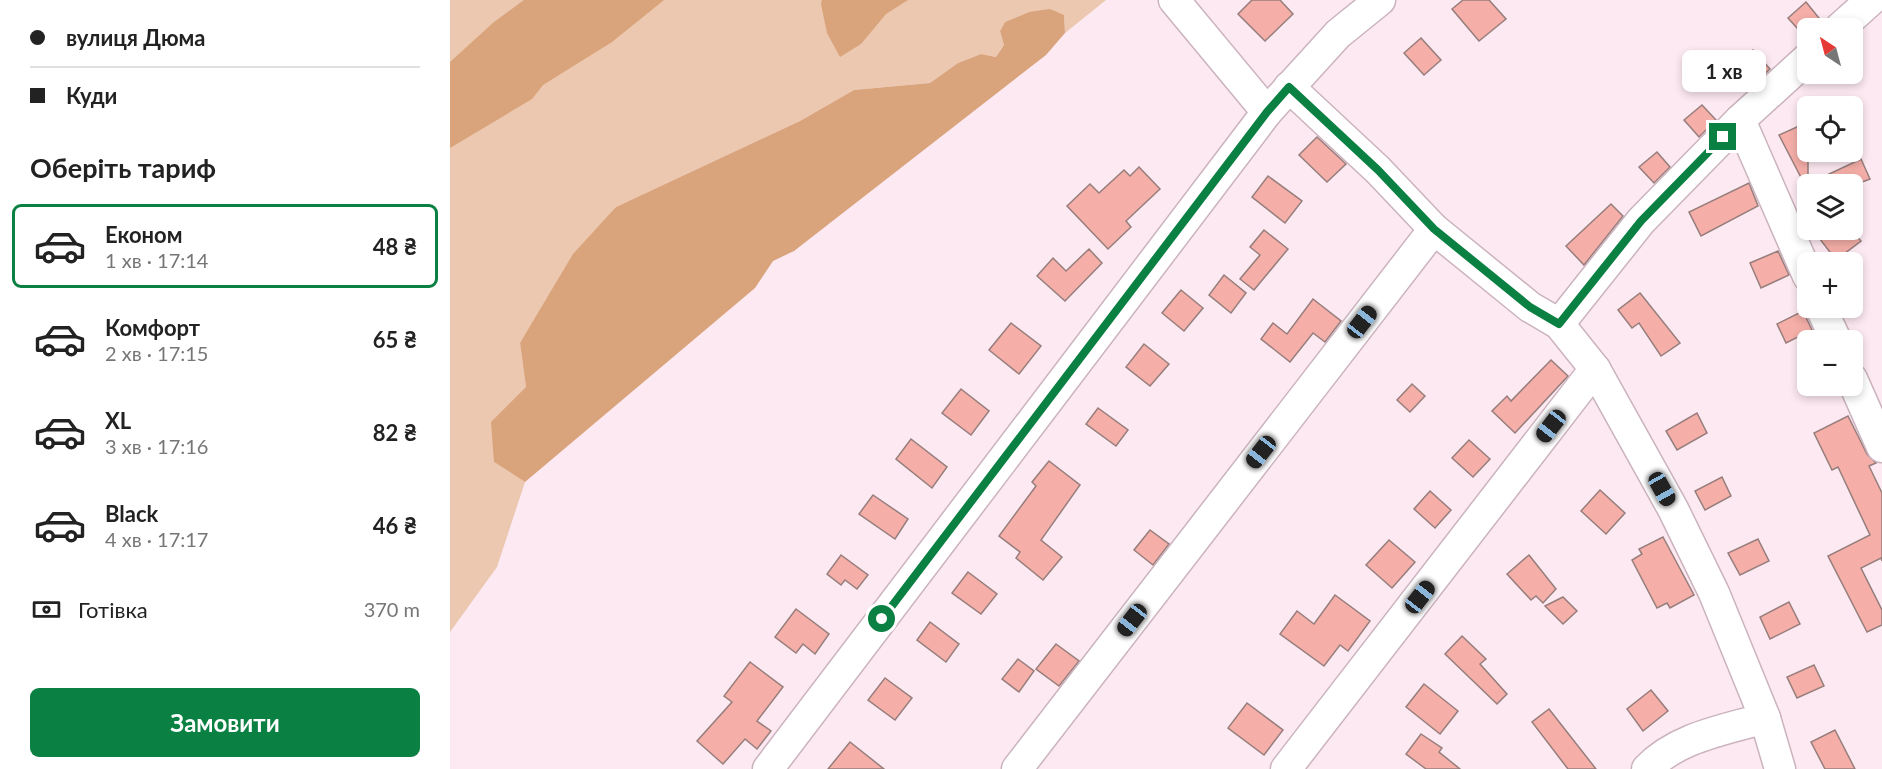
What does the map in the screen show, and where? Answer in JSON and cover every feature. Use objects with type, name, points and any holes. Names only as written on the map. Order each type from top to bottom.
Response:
[{"type":"street","points":[[1174,0],[1267,112]]},
{"type":"street","points":[[768,769],[1267,112],[1338,34],[1380,0]]},
{"type":"street","points":[[1851,18],[1871,0]]},
{"type":"street","points":[[1559,324],[1641,221],[1740,120],[1797,68]]},
{"type":"street","points":[[1289,87],[1378,170],[1434,229],[1530,307],[1559,324],[1595,369],[1673,509],[1714,593],[1765,718],[1780,769]]},
{"type":"street","points":[[1740,120],[1798,252]]},
{"type":"street","points":[[1017,769],[1434,229]]},
{"type":"street","points":[[1286,769],[1595,369]]},
{"type":"street","points":[[1860,396],[1882,447]]},
{"type":"street","points":[[1647,769],[1658,757],[1681,744],[1765,718]]},
{"type":"shaded area","points":[[450,0],[1106,0],[1065,33],[1064,15],[1029,12],[1005,22],[1000,31],[1004,45],[996,57],[981,54],[958,63],[930,83],[854,90],[800,121],[616,207],[520,343],[526,387],[494,462],[525,482],[497,567],[450,632]]},
{"type":"shaded area","points":[[524,0],[664,0],[612,42],[543,85],[532,99],[450,148],[450,62],[494,22]]},
{"type":"shaded area","points":[[822,0],[908,0],[886,14],[861,44],[840,57],[827,33]]},
{"type":"shaded area","points":[[1050,9],[1064,15],[1065,33],[1046,55],[794,251],[773,261],[755,288],[525,482],[494,462],[491,422],[526,387],[520,343],[573,254],[616,207],[800,121],[854,90],[930,83],[958,63],[981,54],[996,57],[1004,45],[1000,31],[1005,22],[1029,12]]},
{"type":"building","points":[[1252,0],[1280,0],[1293,14],[1265,41],[1238,14]]},
{"type":"building","points":[[1463,0],[1489,0],[1506,19],[1479,41],[1452,9]]},
{"type":"building","points":[[1806,2],[1819,18],[1797,18],[1797,28],[1788,18]]},
{"type":"building","points":[[1421,38],[1441,60],[1424,75],[1404,53]]},
{"type":"building","points":[[1753,50],[1770,69],[1753,85],[1736,65]]},
{"type":"building","points":[[1702,105],[1716,120],[1699,137],[1684,120]]},
{"type":"building","points":[[1797,127],[1797,162],[1808,162],[1808,174],[1799,174],[1779,135]]},
{"type":"building","points":[[1317,137],[1346,164],[1327,182],[1299,155]]},
{"type":"building","points":[[1657,152],[1670,167],[1654,183],[1639,167]]},
{"type":"building","points":[[1855,162],[1862,162],[1870,179],[1863,182],[1863,174],[1829,174]]},
{"type":"building","points":[[1139,167],[1160,189],[1126,221],[1131,227],[1108,249],[1067,206],[1090,184],[1099,193],[1124,170],[1130,176]]},
{"type":"building","points":[[1268,176],[1302,201],[1285,223],[1252,197]]},
{"type":"building","points":[[1749,183],[1758,206],[1701,236],[1689,212]]},
{"type":"building","points":[[1611,204],[1623,216],[1584,265],[1566,246]]},
{"type":"building","points":[[1264,230],[1288,249],[1254,290],[1240,279],[1260,255],[1250,247]]},
{"type":"building","points":[[1821,240],[1861,241],[1847,252],[1830,252]]},
{"type":"building","points":[[1089,249],[1102,263],[1065,301],[1037,276],[1053,258],[1066,271]]},
{"type":"building","points":[[1778,251],[1789,275],[1761,288],[1750,263]]},
{"type":"building","points":[[1224,275],[1246,293],[1231,313],[1209,295]]},
{"type":"building","points":[[1181,290],[1203,308],[1184,331],[1162,313]]},
{"type":"building","points":[[1640,293],[1680,343],[1661,356],[1639,323],[1632,328],[1618,310]]},
{"type":"building","points":[[1313,299],[1341,321],[1325,342],[1313,333],[1290,362],[1261,339],[1273,323],[1287,334]]},
{"type":"building","points":[[1797,314],[1797,318],[1806,318],[1812,330],[1797,330],[1797,338],[1786,343],[1777,324]]},
{"type":"building","points":[[1011,323],[1041,346],[1019,374],[989,350]]},
{"type":"building","points":[[1144,344],[1169,364],[1150,386],[1126,367]]},
{"type":"building","points":[[1551,360],[1568,376],[1515,433],[1492,411],[1507,396],[1511,401]]},
{"type":"building","points":[[1412,384],[1425,396],[1410,412],[1397,400]]},
{"type":"building","points":[[961,389],[989,411],[971,435],[942,413]]},
{"type":"building","points":[[1098,408],[1128,430],[1116,446],[1086,424]]},
{"type":"building","points":[[1697,413],[1707,433],[1677,450],[1666,431]]},
{"type":"building","points":[[1848,416],[1867,454],[1876,463],[1869,466],[1882,493],[1882,561],[1881,558],[1861,568],[1882,610],[1882,625],[1867,632],[1828,556],[1870,535],[1838,467],[1832,470],[1814,433]]},
{"type":"building","points":[[911,439],[947,467],[932,488],[896,459]]},
{"type":"building","points":[[1469,440],[1490,459],[1473,477],[1452,458]]},
{"type":"building","points":[[1049,461],[1080,485],[1041,540],[1062,557],[1043,580],[1016,558],[1020,552],[999,536],[1036,486],[1032,482]]},
{"type":"building","points":[[1722,477],[1731,496],[1705,510],[1695,491]]},
{"type":"building","points":[[1600,490],[1625,513],[1606,534],[1581,511]]},
{"type":"building","points":[[1430,491],[1451,510],[1435,528],[1414,509]]},
{"type":"building","points":[[873,495],[908,519],[895,539],[859,514]]},
{"type":"building","points":[[1150,530],[1169,544],[1153,565],[1134,550]]},
{"type":"building","points":[[1663,537],[1694,595],[1670,608],[1667,603],[1657,608],[1632,560],[1642,554],[1639,549]]},
{"type":"building","points":[[1758,539],[1769,561],[1740,575],[1728,553]]},
{"type":"building","points":[[1389,540],[1415,562],[1392,588],[1366,565]]},
{"type":"building","points":[[841,555],[868,575],[857,589],[845,580],[841,585],[827,574]]},
{"type":"building","points":[[1529,555],[1556,589],[1543,603],[1536,596],[1531,600],[1507,574]]},
{"type":"building","points":[[968,572],[997,594],[981,614],[952,593]]},
{"type":"building","points":[[1335,595],[1370,621],[1348,651],[1340,645],[1324,666],[1280,634],[1297,611],[1314,624]]},
{"type":"building","points":[[1563,597],[1577,611],[1563,624],[1545,606]]},
{"type":"building","points":[[1789,602],[1800,624],[1770,639],[1760,617]]},
{"type":"building","points":[[796,609],[829,634],[815,654],[803,644],[796,653],[775,637]]},
{"type":"building","points":[[930,622],[959,644],[946,662],[917,640]]},
{"type":"building","points":[[1462,636],[1486,659],[1480,664],[1507,694],[1497,704],[1445,654]]},
{"type":"building","points":[[1056,644],[1079,661],[1059,686],[1036,669]]},
{"type":"building","points":[[1018,659],[1034,671],[1019,692],[1002,679]]},
{"type":"building","points":[[750,662],[783,687],[757,721],[771,731],[757,749],[745,739],[723,764],[697,741],[732,702],[724,696]]},
{"type":"building","points":[[1814,665],[1824,686],[1797,698],[1787,677]]},
{"type":"building","points":[[885,678],[912,698],[895,720],[868,700]]},
{"type":"building","points":[[1424,684],[1458,711],[1440,734],[1406,707]]},
{"type":"building","points":[[1651,690],[1668,711],[1643,731],[1627,709]]},
{"type":"building","points":[[1247,703],[1283,730],[1264,755],[1228,728]]},
{"type":"building","points":[[1549,709],[1596,769],[1568,769],[1532,722]]},
{"type":"building","points":[[1835,730],[1855,769],[1825,769],[1811,742]]},
{"type":"building","points":[[1421,734],[1442,748],[1439,752],[1460,769],[1426,769],[1406,754]]},
{"type":"building","points":[[850,742],[884,769],[828,769]]},
{"type":"route","points":[[882,619],[1267,112],[1289,87],[1378,170],[1434,229],[1530,307],[1559,324],[1641,221],[1723,137]]}]
